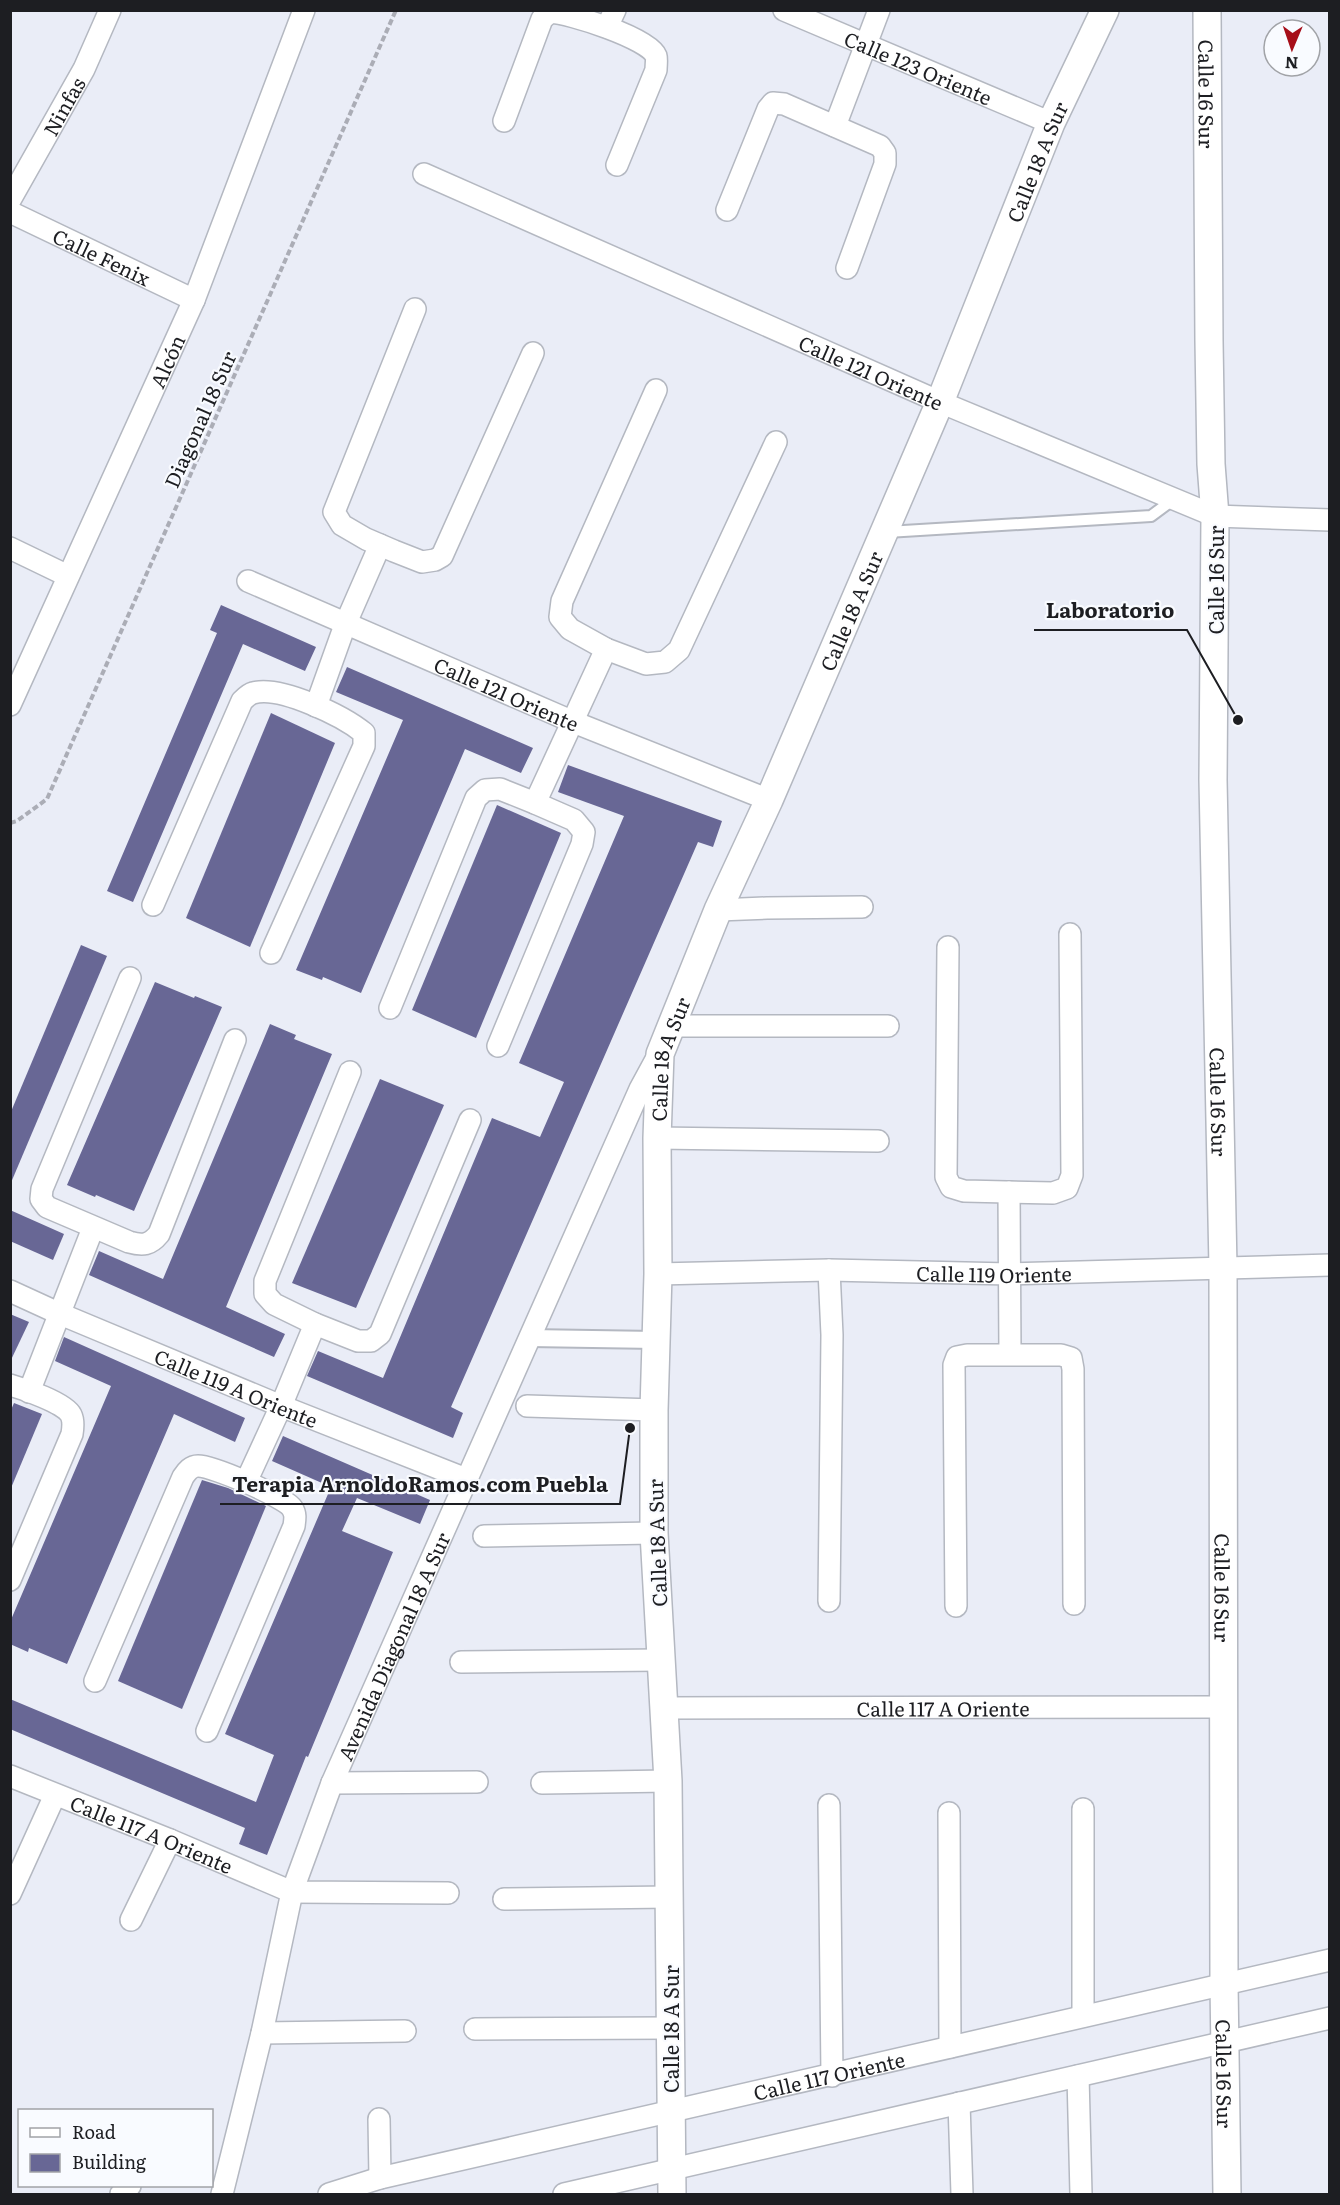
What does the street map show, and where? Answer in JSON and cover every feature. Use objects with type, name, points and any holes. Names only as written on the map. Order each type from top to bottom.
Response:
[{"type":"street","name":"Ninfas","points":[[10,200],[84,69],[110,10]]},
{"type":"street","name":"Alcón","points":[[11,701],[194,300],[304,10]]},
{"type":"street","name":"Calle 123 Oriente","points":[[784,10],[1052,123]]},
{"type":"street","points":[[835,126],[879,10]]},
{"type":"street","name":"Calle 18 A Sur","points":[[672,2182],[668,1781],[654,1533],[654,1410],[658,1274],[657,1138],[660,1054],[718,910],[769,800],[940,402],[1052,123],[1104,10]]},
{"type":"street","name":"Calle 16 Sur","points":[[1207,10],[1209,363],[1211,464],[1215,516],[1213,780],[1223,1267],[1224,1983],[1227,2194]]},
{"type":"street","points":[[504,121],[542,19],[550,12],[611,19],[650,48],[656,56],[656,70],[617,165]]},
{"type":"street","points":[[727,210],[772,103],[784,104],[880,147],[885,153],[885,164],[847,268]]},
{"type":"street","name":"Calle 121 Oriente","points":[[424,174],[940,402],[1215,516],[1329,520]]},
{"type":"street","name":"Calle Fenix","points":[[10,213],[194,300]]},
{"type":"street","points":[[415,309],[334,512],[342,525],[380,545],[422,562],[435,560],[442,556],[533,353]]},
{"type":"street","points":[[656,390],[562,601],[560,617],[570,629],[606,649],[646,664],[664,662],[678,650],[776,442]]},
{"type":"street","points":[[316,706],[345,625],[380,545]]},
{"type":"street","points":[[10,548],[68,576]]},
{"type":"street","name":"Calle 121 Oriente","points":[[248,581],[571,722],[769,800]]},
{"type":"street","points":[[535,803],[606,649]]},
{"type":"street","points":[[153,905],[242,701],[251,693],[267,692],[316,706],[355,725],[364,733],[364,746],[271,953]]},
{"type":"street","points":[[390,1008],[476,798],[485,790],[500,789],[574,820],[584,832],[582,844],[498,1046]]},
{"type":"street","points":[[718,910],[862,907]]},
{"type":"street","points":[[948,947],[946,1177],[951,1187],[964,1191],[1053,1192],[1067,1188],[1072,1176],[1070,934]]},
{"type":"street","points":[[130,978],[42,1189],[41,1199],[47,1207],[93,1228],[140,1245],[152,1243],[159,1234],[234,1040]]},
{"type":"street","points":[[670,1026],[888,1026]]},
{"type":"street","name":"Avenida Diagonal 18 A Sur","points":[[222,2194],[262,2033],[292,1892],[332,1784],[640,1089],[660,1054]]},
{"type":"street","points":[[350,1072],[266,1281],[265,1294],[274,1304],[315,1324],[358,1341],[371,1341],[380,1334],[470,1120]]},
{"type":"street","points":[[657,1138],[878,1141]]},
{"type":"street","points":[[1009,1192],[1010,1354]]},
{"type":"street","points":[[10,1580],[72,1434],[73,1425],[72,1416],[67,1410],[20,1389],[58,1313],[93,1228]]},
{"type":"street","name":"Calle 119 Oriente","points":[[658,1274],[830,1270],[1010,1274],[1329,1265]]},
{"type":"street","points":[[829,1601],[832,1335],[830,1270]]},
{"type":"street","name":"Calle 119 A Oriente","points":[[10,1291],[281,1406],[466,1479]]},
{"type":"street","points":[[246,1482],[315,1324]]},
{"type":"street","points":[[529,1338],[656,1340]]},
{"type":"street","points":[[956,1606],[954,1365],[957,1357],[967,1354],[1061,1355],[1071,1359],[1073,1369],[1074,1604]]},
{"type":"street","points":[[527,1407],[654,1410]]},
{"type":"street","points":[[94,1681],[183,1477],[196,1466],[206,1467],[246,1482],[291,1506],[296,1515],[294,1526],[207,1731]]},
{"type":"street","points":[[484,1536],[654,1533]]},
{"type":"street","points":[[461,1662],[661,1660]]},
{"type":"street","name":"Calle 117 A Oriente","points":[[664,1708],[1223,1707]]},
{"type":"street","name":"Calle 117 A Oriente","points":[[10,1776],[292,1892]]},
{"type":"street","points":[[542,1783],[668,1781]]},
{"type":"street","points":[[332,1784],[477,1782]]},
{"type":"street","points":[[10,1894],[55,1795]]},
{"type":"street","points":[[830,1805],[832,2076]]},
{"type":"street","points":[[1083,1809],[1083,2016]]},
{"type":"street","points":[[950,1813],[950,2047]]},
{"type":"street","points":[[131,1920],[170,1840]]},
{"type":"street","points":[[292,1892],[448,1893]]},
{"type":"street","points":[[504,1899],[670,1897]]},
{"type":"street","name":"Calle 117 Oriente","points":[[329,2194],[380,2178],[1329,1960]]},
{"type":"street","points":[[564,2194],[672,2182],[960,2103],[1329,2018]]},
{"type":"street","points":[[476,2029],[670,2028]]},
{"type":"street","points":[[262,2033],[405,2031]]},
{"type":"street","points":[[1078,2076],[1082,2194]]},
{"type":"street","points":[[960,2103],[962,2194]]},
{"type":"street","points":[[379,2119],[380,2178]]},
{"type":"lane","points":[[884,532],[1150,516],[1175,499]]},
{"type":"path","name":"Diagonal 18 Sur","points":[[10,823],[17,821],[47,799],[396,10]]},
{"type":"building","points":[[221,605],[316,647],[305,671],[243,644],[133,902],[107,891],[217,633],[210,630]]},
{"type":"building","points":[[347,667],[533,748],[521,773],[465,749],[361,993],[323,977],[322,980],[296,970],[403,720],[336,692]]},
{"type":"building","points":[[271,713],[335,743],[250,947],[186,918]]},
{"type":"building","points":[[568,765],[722,821],[713,847],[698,842],[451,1407],[463,1413],[453,1438],[307,1376],[318,1351],[383,1378],[492,1118],[540,1137],[564,1082],[519,1063],[624,816],[558,792]]},
{"type":"building","points":[[497,805],[561,833],[476,1038],[412,1010]]},
{"type":"building","points":[[81,945],[107,956],[10,1185],[10,1114]]},
{"type":"building","points":[[155,982],[222,1007],[134,1211],[67,1185]]},
{"type":"building","points":[[270,1024],[296,1035],[294,1039],[332,1054],[226,1307],[285,1334],[274,1357],[89,1275],[99,1251],[163,1279]]},
{"type":"building","points":[[380,1079],[444,1105],[356,1308],[292,1283]]},
{"type":"building","points":[[10,1210],[64,1234],[53,1260],[10,1241]]},
{"type":"building","points":[[10,1314],[29,1322],[10,1362]]},
{"type":"building","points":[[64,1337],[245,1418],[235,1442],[174,1414],[67,1664],[29,1648],[28,1652],[10,1644],[10,1622],[111,1386],[55,1361]]},
{"type":"building","points":[[14,1403],[42,1414],[11,1488],[10,1412]]},
{"type":"building","points":[[283,1436],[430,1500],[420,1524],[357,1498],[342,1531],[393,1552],[308,1757],[306,1756],[267,1855],[239,1844],[245,1828],[10,1729],[10,1699],[256,1802],[274,1755],[225,1734],[331,1487],[272,1461]]},
{"type":"building","points":[[202,1480],[228,1488],[266,1506],[182,1709],[118,1681]]},
{"type":"place","name":"Laboratorio","points":[[1238,720]]},
{"type":"place","name":"Terapia ArnoldoRamos.com Puebla","points":[[630,1428]]}]
